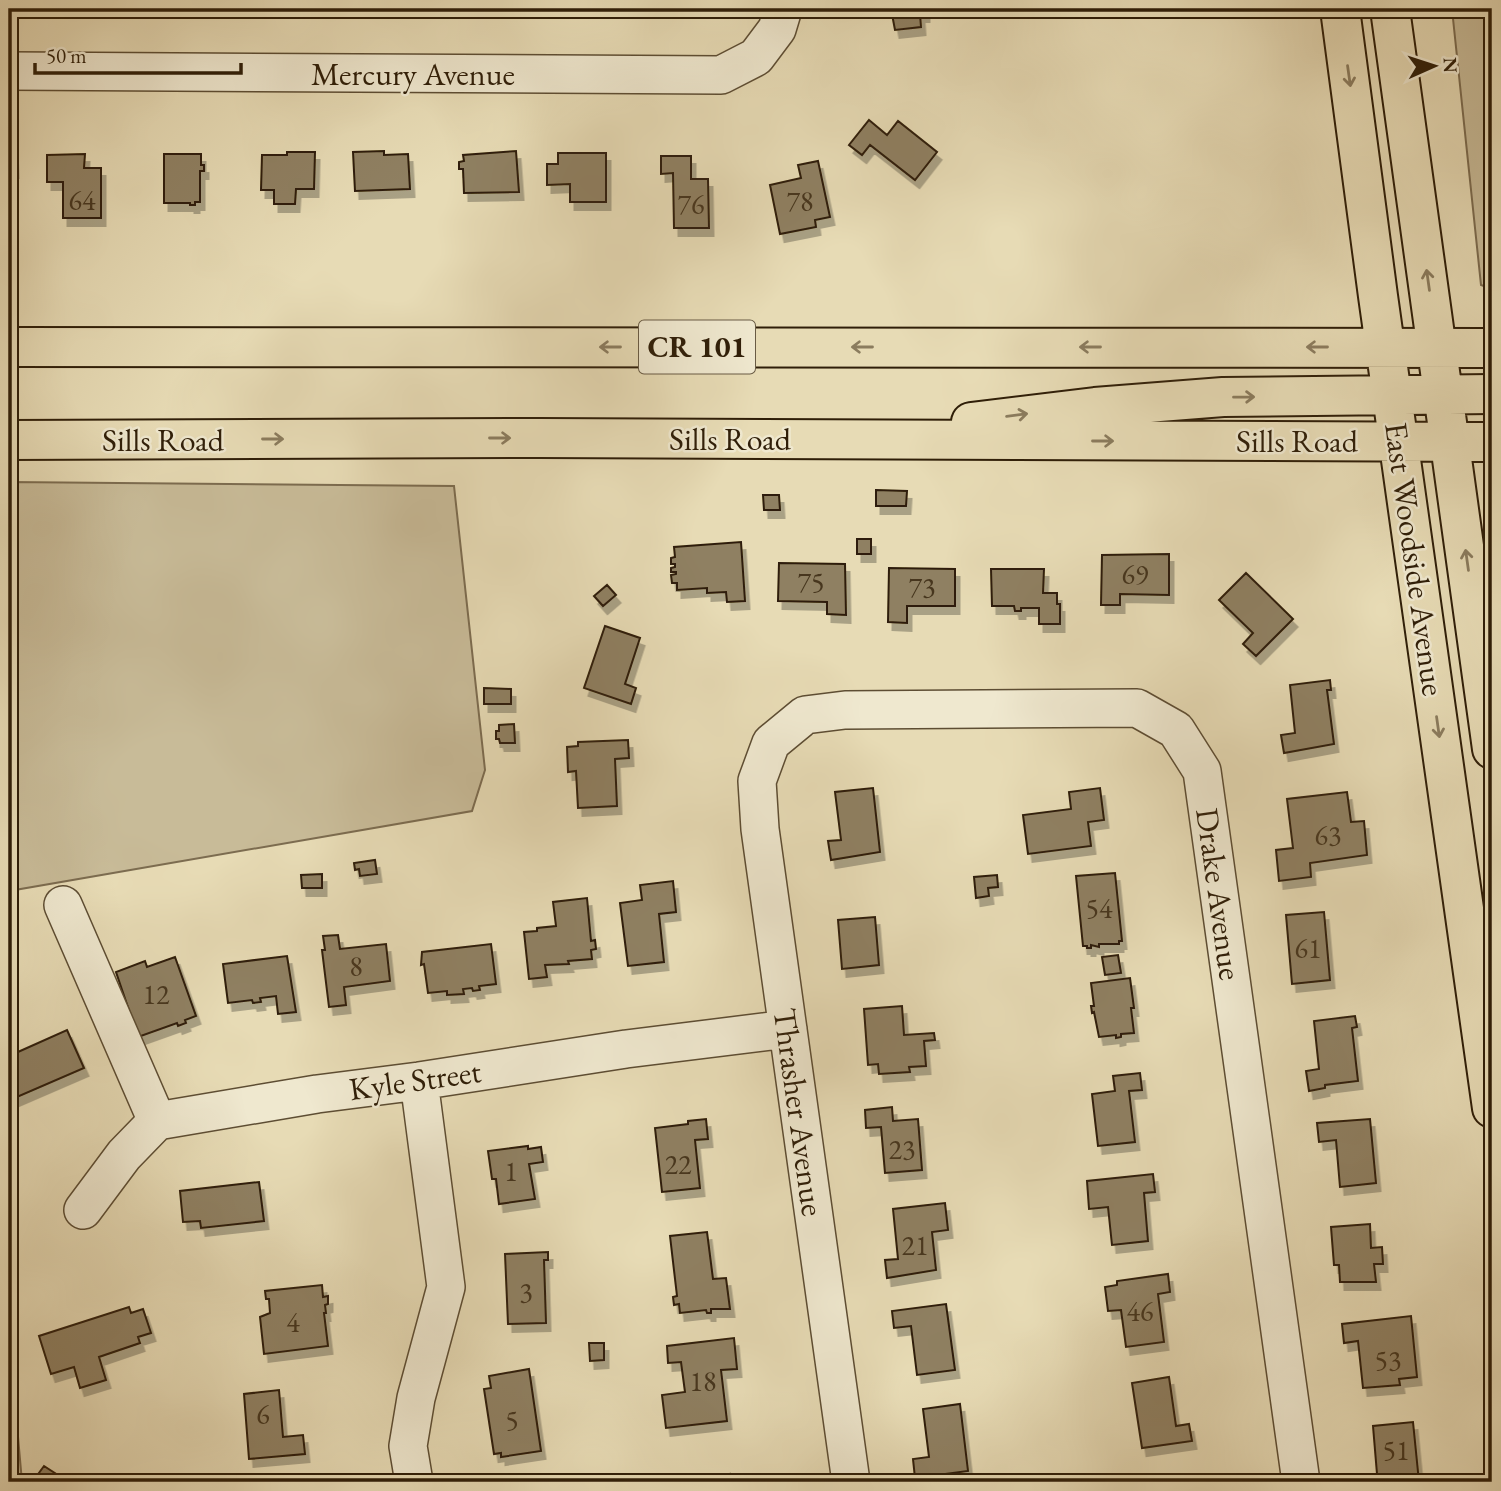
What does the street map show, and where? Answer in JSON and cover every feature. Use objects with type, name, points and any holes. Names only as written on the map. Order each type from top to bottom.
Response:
[{"type":"main road","name":"East Woodside Avenue","points":[[1340,9],[1492,1108]]},
{"type":"main road","name":"East Woodside Avenue","points":[[1390,9],[1492,749]]},
{"type":"main road","name":"CR 101","points":[[9,347],[1492,348]]},
{"type":"main road","points":[[853,439],[1016,415],[1154,401],[1223,397],[1492,394]]},
{"type":"main road","name":"Sills Road","points":[[9,440],[853,439],[1492,442]]},
{"type":"street","name":"Mercury Avenue","points":[[9,71],[721,75],[757,57],[777,29],[783,9]]},
{"type":"street","name":"Drake Avenue","points":[[771,743],[805,715],[845,710],[1137,708],[1176,730],[1202,771],[1301,1482]]},
{"type":"street","name":"Thrasher Avenue","points":[[771,743],[757,781],[760,829],[851,1482]]},
{"type":"street","points":[[63,905],[157,1121],[124,1155],[83,1210]]},
{"type":"street","name":"Kyle Street","points":[[157,1121],[317,1094],[626,1049],[788,1029]]},
{"type":"street","points":[[414,1482],[408,1446],[416,1398],[446,1287],[419,1081]]},
{"type":"shaded area","points":[[1452,9],[1492,9],[1492,289],[1481,285]]},
{"type":"shaded area","points":[[9,482],[454,486],[485,770],[472,811],[9,891]]},
{"type":"shaded area","points":[[9,1335],[22,1482],[9,1482]]},
{"type":"building","points":[[891,9],[925,9],[925,14],[920,14],[921,27],[895,30]]},
{"type":"building","points":[[869,120],[887,135],[898,121],[937,152],[915,180],[870,145],[862,155],[849,145]]},
{"type":"building","points":[[384,151],[384,155],[408,154],[410,189],[355,191],[353,152]]},
{"type":"building","points":[[516,151],[519,192],[464,193],[463,169],[459,169],[459,162],[464,161],[463,155]]},
{"type":"building","points":[[287,152],[315,152],[314,189],[296,189],[295,204],[274,204],[274,190],[261,190],[262,155],[287,155]]},
{"type":"building","points":[[558,153],[606,153],[606,202],[570,202],[570,184],[547,185],[547,164],[558,164]]},
{"type":"building","points":[[85,154],[84,168],[101,168],[101,218],[63,218],[63,182],[47,182],[47,155]]},
{"type":"building","points":[[164,154],[201,154],[204,171],[200,171],[200,202],[195,202],[195,205],[164,203]]},
{"type":"building","points":[[9,155],[13,155],[14,170],[10,170],[9,210]]},
{"type":"building","points":[[661,156],[691,156],[691,179],[708,179],[709,228],[674,228],[673,173],[661,174]]},
{"type":"building","points":[[818,161],[830,217],[815,220],[816,227],[780,234],[770,185],[801,178],[798,165]]},
{"type":"building","points":[[876,490],[907,491],[906,506],[876,506]]},
{"type":"building","points":[[763,495],[779,495],[780,510],[764,510]]},
{"type":"building","points":[[857,539],[871,539],[871,554],[857,554]]},
{"type":"building","points":[[741,542],[745,601],[727,602],[726,592],[707,593],[707,588],[677,590],[677,583],[672,583],[671,575],[676,574],[671,572],[671,568],[675,567],[675,564],[671,564],[671,558],[675,557],[674,547]]},
{"type":"building","points":[[1169,554],[1169,595],[1120,594],[1120,605],[1101,605],[1102,555]]},
{"type":"building","points":[[779,563],[845,564],[846,615],[827,614],[827,602],[778,601]]},
{"type":"building","points":[[889,568],[955,569],[955,606],[907,606],[907,623],[888,622]]},
{"type":"building","points":[[991,569],[1044,569],[1043,593],[1057,593],[1060,624],[1039,624],[1039,608],[1021,608],[1021,611],[1015,611],[1014,606],[992,606]]},
{"type":"building","points":[[1246,573],[1293,619],[1256,656],[1243,644],[1253,633],[1219,600]]},
{"type":"building","points":[[607,585],[616,595],[603,606],[594,596]]},
{"type":"building","points":[[605,626],[640,638],[625,684],[636,688],[631,704],[584,688]]},
{"type":"building","points":[[1330,680],[1331,690],[1327,690],[1334,744],[1284,753],[1281,735],[1295,733],[1290,685]]},
{"type":"building","points":[[484,688],[511,689],[511,704],[484,704]]},
{"type":"building","points":[[514,724],[515,743],[500,743],[499,739],[496,739],[499,725]]},
{"type":"building","points":[[628,740],[629,758],[615,759],[617,806],[578,808],[576,771],[568,772],[567,747],[578,746],[578,742]]},
{"type":"building","points":[[873,788],[880,852],[831,860],[828,841],[841,840],[835,792]]},
{"type":"building","points":[[1100,788],[1104,820],[1088,822],[1091,846],[1028,854],[1023,815],[1071,809],[1069,792]]},
{"type":"building","points":[[1347,792],[1351,822],[1364,821],[1367,855],[1310,863],[1311,877],[1279,881],[1276,850],[1293,848],[1287,799]]},
{"type":"building","points":[[375,860],[377,874],[360,876],[359,869],[355,870],[354,863]]},
{"type":"building","points":[[1115,873],[1122,941],[1119,941],[1119,944],[1099,944],[1099,947],[1091,945],[1091,948],[1087,948],[1083,946],[1076,876]]},
{"type":"building","points":[[322,874],[322,888],[302,888],[301,875]]},
{"type":"building","points":[[997,875],[998,887],[988,888],[989,896],[976,898],[974,877]]},
{"type":"building","points":[[673,881],[676,912],[659,914],[664,962],[628,966],[620,903],[642,900],[640,885]]},
{"type":"building","points":[[587,898],[591,941],[595,940],[596,949],[591,950],[592,959],[545,965],[547,977],[529,979],[524,932],[556,926],[553,902]]},
{"type":"building","points":[[1324,912],[1330,980],[1292,984],[1286,915]]},
{"type":"building","points":[[875,917],[879,965],[842,969],[838,920]]},
{"type":"building","points":[[338,935],[340,949],[386,944],[390,981],[344,987],[346,1005],[329,1007],[322,950],[325,950],[323,936]]},
{"type":"building","points":[[491,944],[496,984],[479,986],[480,990],[463,989],[464,994],[447,995],[447,991],[428,993],[424,964],[421,965],[422,952]]},
{"type":"building","points":[[1118,955],[1121,973],[1105,975],[1102,957]]},
{"type":"building","points":[[287,956],[296,1012],[278,1014],[276,996],[260,998],[261,1002],[253,1003],[252,1000],[228,1003],[223,964]]},
{"type":"building","points":[[175,957],[196,1016],[178,1026],[177,1023],[138,1037],[116,972],[145,961],[147,967]]},
{"type":"building","points":[[1130,978],[1134,1033],[1121,1034],[1121,1037],[1116,1038],[1116,1035],[1099,1037],[1094,1012],[1092,1013],[1091,1006],[1094,1006],[1091,983]]},
{"type":"building","points":[[902,1006],[904,1035],[934,1033],[935,1040],[924,1041],[926,1066],[909,1067],[910,1072],[879,1074],[878,1064],[868,1065],[864,1009]]},
{"type":"building","points":[[1355,1016],[1357,1027],[1352,1028],[1358,1081],[1325,1085],[1325,1088],[1309,1091],[1306,1071],[1319,1069],[1314,1021]]},
{"type":"building","points":[[67,1030],[84,1068],[10,1100],[9,1056]]},
{"type":"building","points":[[1140,1073],[1142,1090],[1129,1091],[1135,1142],[1098,1146],[1092,1094],[1115,1091],[1113,1076]]},
{"type":"building","points":[[892,1107],[893,1121],[918,1119],[922,1170],[885,1173],[881,1127],[866,1128],[865,1110]]},
{"type":"building","points":[[706,1119],[708,1139],[695,1140],[700,1188],[662,1192],[655,1128]]},
{"type":"building","points":[[1370,1119],[1376,1183],[1340,1187],[1336,1140],[1319,1142],[1317,1123]]},
{"type":"building","points":[[528,1146],[528,1149],[541,1147],[543,1162],[529,1164],[535,1199],[499,1204],[496,1179],[492,1179],[488,1151]]},
{"type":"building","points":[[1153,1174],[1155,1192],[1144,1193],[1148,1241],[1112,1245],[1108,1207],[1089,1209],[1087,1181]]},
{"type":"building","points":[[259,1182],[264,1221],[201,1228],[200,1221],[183,1222],[180,1191]]},
{"type":"building","points":[[945,1203],[948,1230],[932,1232],[936,1270],[887,1278],[885,1260],[898,1259],[893,1209]]},
{"type":"building","points":[[1370,1224],[1371,1248],[1382,1247],[1383,1264],[1374,1264],[1376,1282],[1340,1282],[1339,1265],[1334,1265],[1331,1227]]},
{"type":"building","points":[[707,1232],[713,1279],[726,1278],[730,1309],[711,1309],[711,1313],[706,1310],[680,1313],[679,1304],[674,1305],[673,1297],[677,1296],[670,1236]]},
{"type":"building","points":[[548,1252],[548,1260],[544,1260],[546,1323],[508,1324],[505,1254]]},
{"type":"building","points":[[1168,1274],[1170,1292],[1158,1294],[1164,1342],[1126,1347],[1121,1310],[1108,1311],[1105,1287],[1117,1285],[1117,1281]]},
{"type":"building","points":[[322,1285],[323,1297],[328,1296],[324,1313],[328,1346],[264,1354],[260,1317],[270,1313],[269,1299],[266,1299],[265,1291]]},
{"type":"building","points":[[946,1304],[955,1370],[917,1375],[911,1326],[894,1328],[892,1311]]},
{"type":"building","points":[[129,1307],[131,1313],[143,1309],[151,1333],[138,1337],[140,1343],[99,1357],[106,1380],[80,1388],[74,1367],[51,1374],[39,1336]]},
{"type":"building","points":[[1411,1316],[1417,1377],[1399,1379],[1400,1385],[1363,1388],[1358,1341],[1344,1343],[1342,1324]]},
{"type":"building","points":[[734,1338],[737,1369],[721,1370],[727,1421],[666,1428],[662,1395],[685,1392],[681,1362],[668,1363],[667,1346]]},
{"type":"building","points":[[589,1343],[604,1343],[604,1360],[590,1361]]},
{"type":"building","points":[[529,1369],[541,1451],[501,1457],[501,1453],[494,1454],[484,1389],[491,1388],[489,1376]]},
{"type":"building","points":[[1169,1377],[1176,1426],[1189,1424],[1192,1441],[1142,1448],[1132,1383]]},
{"type":"building","points":[[279,1390],[283,1437],[303,1435],[305,1454],[249,1459],[244,1394]]},
{"type":"building","points":[[960,1404],[968,1471],[915,1478],[913,1459],[929,1457],[923,1409]]},
{"type":"building","points":[[1413,1422],[1419,1482],[1363,1482],[1363,1476],[1377,1474],[1373,1426]]},
{"type":"building","points":[[44,1466],[67,1481],[44,1482],[36,1477]]},
{"type":"building","points":[[730,1474],[731,1482],[679,1482],[679,1481]]},
{"type":"building","points":[[1195,1475],[1196,1482],[1170,1482],[1169,1478]]}]
